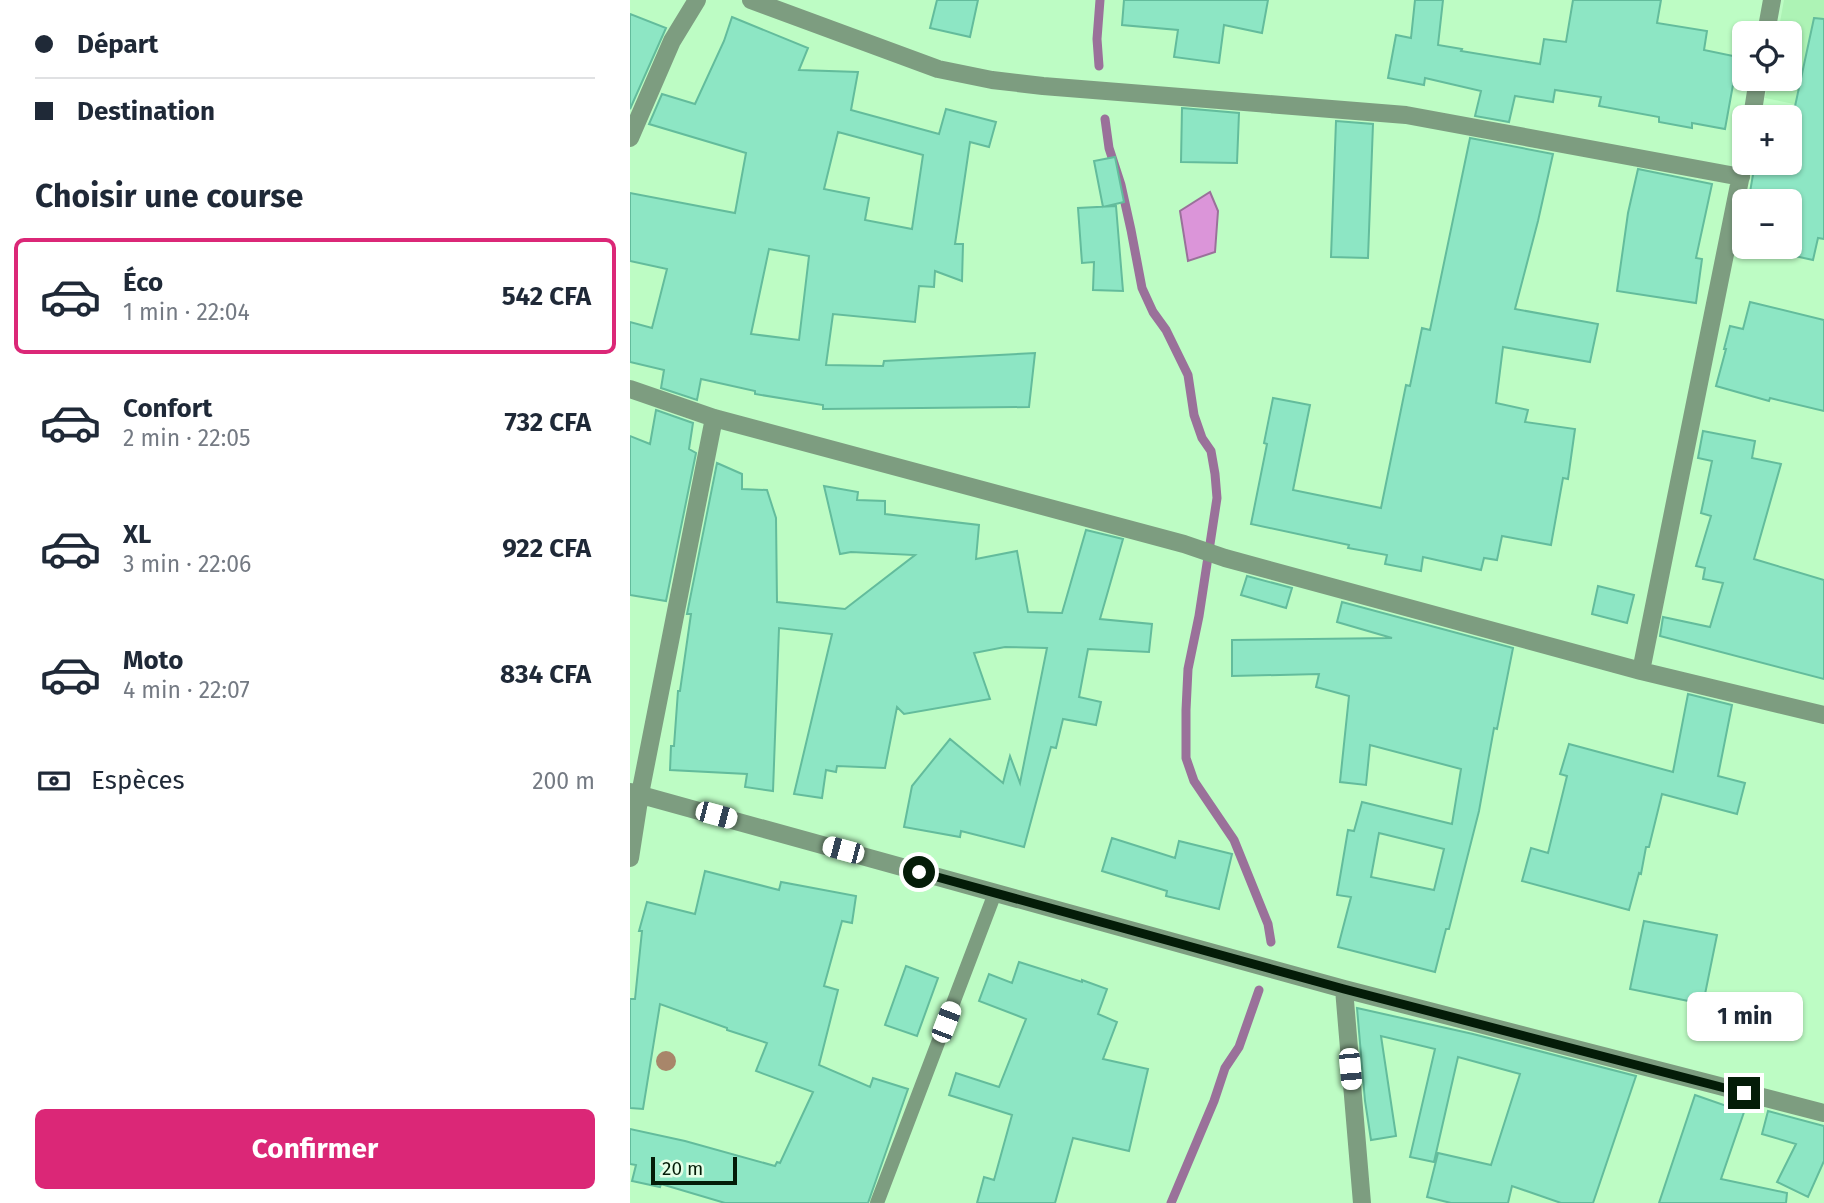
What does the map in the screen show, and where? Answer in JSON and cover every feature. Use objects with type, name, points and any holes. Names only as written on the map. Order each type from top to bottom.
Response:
[{"type":"street","points":[[630,138],[672,41],[697,0]]},
{"type":"street","points":[[751,0],[937,69],[992,80],[1406,115],[1741,177],[1641,671]]},
{"type":"street","points":[[1768,21],[1772,0]]},
{"type":"street","points":[[630,389],[714,418],[1184,544],[1225,558],[1641,671],[1824,715]]},
{"type":"street","points":[[630,858],[635,793],[714,418]]},
{"type":"street","points":[[635,793],[1344,989],[1824,1114]]},
{"type":"street","points":[[1344,989],[1362,1203]]},
{"type":"lane","points":[[877,1203],[995,893]]},
{"type":"shaded area","points":[[1784,0],[1824,0],[1824,110],[1765,98],[1766,91],[1802,91],[1802,21],[1780,21]]},
{"type":"shaded area","points":[[1210,192],[1218,211],[1215,252],[1188,261],[1180,211]]},
{"type":"building","points":[[937,0],[978,0],[970,37],[930,28]]},
{"type":"building","points":[[1124,0],[1268,0],[1262,33],[1224,25],[1219,63],[1174,57],[1178,30],[1122,25]]},
{"type":"building","points":[[1415,0],[1443,0],[1438,45],[1540,64],[1544,39],[1566,42],[1573,0],[1661,0],[1657,23],[1707,31],[1704,50],[1732,56],[1732,90],[1725,129],[1692,123],[1692,128],[1659,122],[1659,117],[1599,106],[1601,97],[1555,90],[1553,102],[1515,96],[1509,122],[1475,116],[1481,91],[1425,78],[1424,85],[1388,78],[1396,35],[1411,38]]},
{"type":"building","points":[[630,14],[666,28],[630,109]]},
{"type":"building","points":[[732,17],[808,48],[799,70],[858,72],[851,110],[939,134],[946,109],[996,122],[989,147],[970,142],[955,244],[963,244],[962,281],[935,271],[934,287],[919,286],[915,322],[833,314],[826,365],[883,366],[884,361],[1035,353],[1029,407],[823,409],[823,405],[755,394],[755,391],[701,379],[697,400],[661,388],[664,370],[630,362],[630,322],[652,328],[667,269],[630,261],[630,193],[735,213],[746,153],[649,124],[662,94],[695,104]],"holes":[[[838,132],[923,155],[912,229],[865,220],[869,198],[824,189]],[[769,249],[809,256],[799,340],[751,334]]]},
{"type":"building","points":[[1814,18],[1824,19],[1824,239],[1818,238],[1813,260],[1802,258],[1802,189],[1751,189],[1753,175],[1802,175],[1802,105],[1795,105],[1798,91],[1802,91],[1802,74]]},
{"type":"building","points":[[1182,108],[1239,113],[1237,163],[1181,162]]},
{"type":"building","points":[[1336,121],[1373,124],[1368,258],[1331,257]]},
{"type":"building","points":[[1470,138],[1553,154],[1515,309],[1598,324],[1590,362],[1503,347],[1496,403],[1528,410],[1525,422],[1575,429],[1568,479],[1563,478],[1551,545],[1502,536],[1497,560],[1484,558],[1481,570],[1423,557],[1421,571],[1385,564],[1387,555],[1251,524],[1273,398],[1310,405],[1293,490],[1381,508],[1406,385],[1410,386],[1422,328],[1430,330]]},
{"type":"building","points":[[1115,157],[1124,202],[1103,207],[1094,161]]},
{"type":"building","points":[[1638,169],[1712,184],[1696,258],[1702,259],[1696,303],[1617,291],[1628,213]]},
{"type":"building","points":[[1116,206],[1123,291],[1093,290],[1094,262],[1082,263],[1078,208]]},
{"type":"building","points":[[1750,302],[1824,320],[1824,411],[1770,398],[1769,401],[1716,386],[1730,326],[1743,329]]},
{"type":"building","points":[[656,410],[693,423],[689,449],[696,453],[666,601],[630,595],[630,436],[650,444]]},
{"type":"building","points":[[1703,431],[1755,441],[1752,458],[1781,464],[1754,559],[1824,580],[1824,679],[1660,636],[1663,617],[1710,627],[1723,583],[1703,579],[1705,568],[1696,566],[1711,516],[1701,513],[1712,461],[1698,458]]},
{"type":"building","points":[[717,463],[742,474],[742,489],[767,490],[776,518],[777,602],[845,609],[915,555],[851,552],[840,554],[824,486],[858,492],[857,500],[885,501],[885,514],[979,525],[976,559],[1017,551],[1028,612],[1062,613],[1086,530],[1123,539],[1100,619],[1152,624],[1149,652],[1088,649],[1079,697],[1101,702],[1096,725],[1063,719],[1056,748],[1051,747],[1024,847],[961,831],[960,837],[904,827],[912,786],[950,739],[1003,783],[1010,756],[1020,783],[1047,648],[1005,647],[974,653],[990,699],[904,714],[897,707],[885,768],[837,766],[836,772],[826,770],[822,798],[794,794],[832,634],[779,628],[773,791],[745,787],[747,774],[670,770],[678,691],[691,614],[687,614]]},
{"type":"building","points":[[1247,576],[1292,588],[1286,608],[1241,595]]},
{"type":"building","points":[[1598,586],[1634,595],[1627,623],[1592,614]]},
{"type":"building","points":[[1342,602],[1513,648],[1497,729],[1494,728],[1479,811],[1449,929],[1446,929],[1435,972],[1338,947],[1351,897],[1337,895],[1348,830],[1354,831],[1362,802],[1452,824],[1461,769],[1370,745],[1366,785],[1340,782],[1349,696],[1316,687],[1319,674],[1232,676],[1232,640],[1392,638],[1337,622]],"holes":[[[1379,833],[1444,849],[1434,890],[1371,877]]]},
{"type":"building","points":[[1688,694],[1732,705],[1718,776],[1745,783],[1737,814],[1662,794],[1629,910],[1522,881],[1531,848],[1548,853],[1567,776],[1560,774],[1569,744],[1673,772]]},
{"type":"building","points":[[1112,838],[1175,858],[1179,841],[1232,854],[1219,909],[1166,896],[1167,891],[1102,871]]},
{"type":"building","points":[[705,871],[779,890],[781,882],[856,896],[852,923],[842,921],[824,986],[838,990],[819,1065],[870,1087],[873,1078],[908,1089],[868,1203],[725,1203],[661,1184],[660,1187],[632,1181],[636,1165],[630,1164],[630,1129],[775,1166],[777,1162],[780,1163],[813,1092],[756,1071],[767,1043],[660,1004],[643,1109],[630,1108],[630,999],[635,999],[642,931],[639,931],[647,902],[695,914]]},
{"type":"building","points":[[1644,921],[1717,935],[1703,1004],[1630,989]]},
{"type":"building","points":[[1019,962],[1107,989],[1098,1014],[1117,1022],[1103,1059],[1148,1069],[1129,1151],[1073,1138],[1055,1203],[977,1203],[984,1177],[994,1180],[1012,1115],[949,1095],[956,1073],[999,1087],[1026,1019],[979,1001],[989,974],[1012,983]]},
{"type":"building","points":[[906,966],[938,978],[917,1036],[885,1025]]},
{"type":"building","points":[[1357,1008],[1473,1034],[1636,1076],[1593,1203],[1561,1203],[1512,1186],[1508,1203],[1451,1203],[1427,1197],[1438,1153],[1491,1165],[1520,1074],[1458,1057],[1434,1162],[1410,1157],[1435,1049],[1381,1036],[1396,1136],[1371,1140]]},
{"type":"building","points":[[1695,1095],[1744,1112],[1721,1179],[1787,1193],[1786,1203],[1659,1203]]},
{"type":"building","points":[[1768,1111],[1824,1126],[1824,1161],[1808,1197],[1777,1182],[1796,1144],[1762,1134]]},
{"type":"waterway","points":[[1099,66],[1097,39],[1100,0]]},
{"type":"waterway","points":[[1105,119],[1109,148],[1121,185],[1142,288],[1188,375],[1194,415],[1202,438],[1211,451],[1215,474],[1217,498],[1188,669],[1186,758],[1194,781],[1234,840],[1268,924],[1271,942]]},
{"type":"waterway","points":[[1171,1203],[1225,1068],[1239,1047],[1259,990]]},
{"type":"route","points":[[919,872],[1344,989],[1744,1093]]}]
